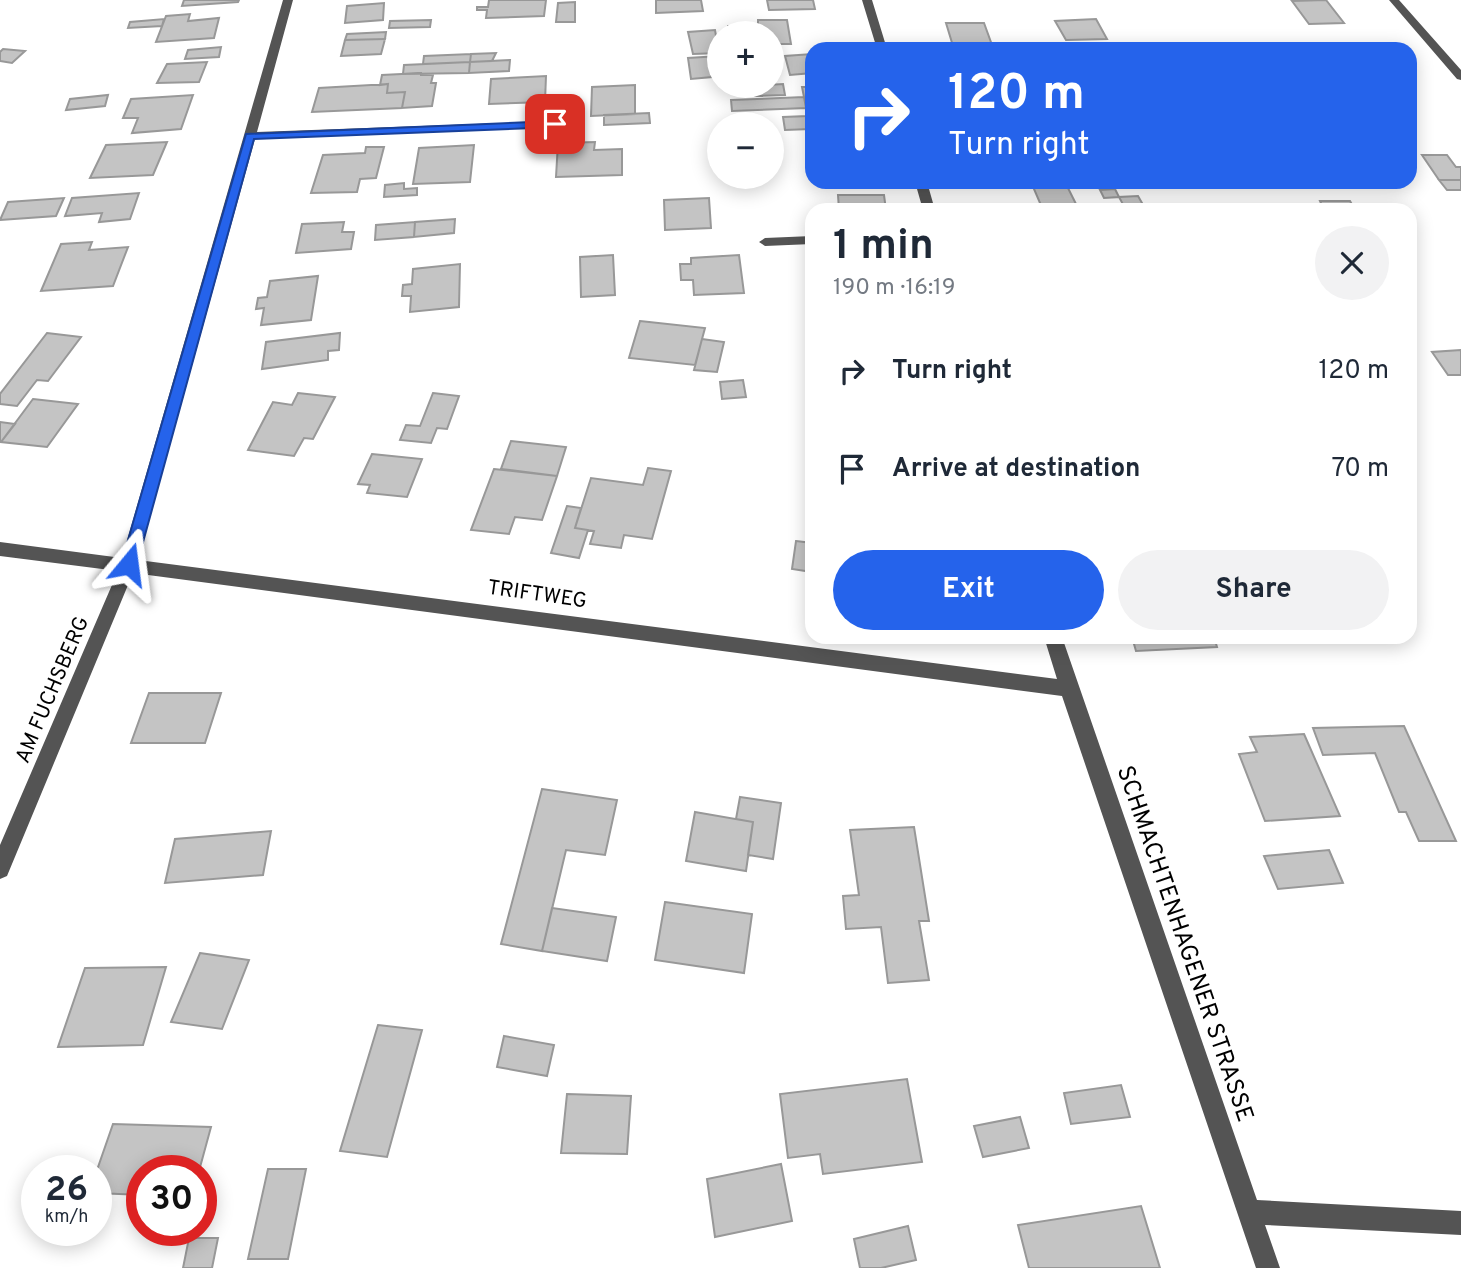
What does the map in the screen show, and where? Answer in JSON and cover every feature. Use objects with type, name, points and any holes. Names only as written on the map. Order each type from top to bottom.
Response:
[{"type":"street","name":"AM FUCHSBERG","points":[[0,869],[129,564],[288,0]]},
{"type":"street","points":[[867,0],[880,42]]},
{"type":"street","points":[[1394,0],[1461,77]]},
{"type":"street","points":[[250,136],[555,124]]},
{"type":"street","points":[[765,242],[805,240]]},
{"type":"street","name":"TRIFTWEG","points":[[0,548],[1069,689]]},
{"type":"street","name":"SCHMACHTENHAGENER STRASSE","points":[[1055,644],[1268,1268]]},
{"type":"street","points":[[1249,1212],[1461,1223]]},
{"type":"building","points":[[184,0],[239,0],[182,6]]},
{"type":"building","points":[[489,0],[546,0],[544,16],[486,18],[487,10],[477,10],[477,7],[488,7]]},
{"type":"building","points":[[656,0],[701,0],[703,11],[656,13]]},
{"type":"building","points":[[767,0],[813,0],[815,9],[769,10]]},
{"type":"building","points":[[1326,0],[1344,23],[1309,24],[1292,1]]},
{"type":"building","points":[[575,2],[575,22],[556,22],[558,3]]},
{"type":"building","points":[[384,3],[383,20],[345,23],[347,6]]},
{"type":"building","points":[[190,14],[188,21],[219,18],[214,38],[156,42],[166,16]]},
{"type":"building","points":[[164,19],[162,26],[128,28],[130,22]]},
{"type":"building","points":[[1096,19],[1107,39],[1066,40],[1055,21]]},
{"type":"building","points":[[431,20],[430,27],[389,28],[390,21]]},
{"type":"building","points":[[787,20],[791,44],[784,44],[784,21],[758,21]]},
{"type":"building","points":[[946,23],[984,23],[991,42],[952,42]]},
{"type":"building","points":[[707,31],[707,53],[693,54],[688,32]]},
{"type":"building","points":[[386,32],[385,39],[345,40],[347,34]]},
{"type":"building","points":[[385,39],[381,54],[341,56],[345,40]]},
{"type":"building","points":[[221,47],[219,57],[185,59],[188,50]]},
{"type":"building","points":[[3,49],[25,51],[12,63],[0,61],[0,52]]},
{"type":"building","points":[[496,53],[492,61],[470,62],[471,54]]},
{"type":"building","points":[[471,54],[470,62],[423,64],[424,56]]},
{"type":"building","points":[[805,55],[805,74],[790,75],[785,56]]},
{"type":"building","points":[[707,57],[707,77],[691,79],[688,58]]},
{"type":"building","points":[[510,60],[509,71],[469,73],[470,62]]},
{"type":"building","points":[[207,62],[199,82],[157,83],[167,64]]},
{"type":"building","points":[[470,62],[469,73],[403,74],[404,65]]},
{"type":"building","points":[[382,75],[433,75],[431,83],[436,83],[432,106],[402,108],[405,92],[387,93],[388,84],[380,85]]},
{"type":"building","points":[[546,76],[545,102],[489,104],[491,79]]},
{"type":"building","points":[[388,84],[387,93],[405,92],[402,108],[312,112],[319,88]]},
{"type":"building","points":[[635,85],[635,114],[591,116],[592,87]]},
{"type":"building","points":[[108,95],[105,106],[66,110],[70,99]]},
{"type":"building","points":[[193,95],[181,129],[132,133],[138,118],[123,118],[131,99]]},
{"type":"building","points":[[804,97],[805,102],[805,108],[732,111],[731,100]]},
{"type":"building","points":[[649,113],[650,123],[604,125],[604,115]]},
{"type":"building","points":[[805,116],[805,129],[785,130],[784,117]]},
{"type":"building","points":[[167,142],[153,175],[90,178],[106,145]]},
{"type":"building","points":[[595,142],[594,150],[622,149],[622,175],[556,177],[558,143]]},
{"type":"building","points":[[474,145],[470,182],[413,184],[419,148]]},
{"type":"building","points":[[366,147],[384,147],[376,178],[360,179],[357,192],[311,193],[323,155],[365,153]]},
{"type":"building","points":[[1422,155],[1447,155],[1456,167],[1461,167],[1461,180],[1439,180]]},
{"type":"building","points":[[1439,180],[1461,180],[1461,190],[1447,190]]},
{"type":"building","points":[[404,183],[404,189],[417,188],[417,195],[384,197],[385,185]]},
{"type":"building","points":[[1034,189],[1068,189],[1076,203],[1040,203]]},
{"type":"building","points":[[1115,189],[1119,197],[1104,198],[1100,190]]},
{"type":"building","points":[[139,193],[130,219],[99,222],[102,213],[65,216],[72,198]]},
{"type":"building","points":[[838,195],[884,195],[885,203],[839,203]]},
{"type":"building","points":[[1138,196],[1142,203],[1122,203],[1119,197]]},
{"type":"building","points":[[64,198],[56,216],[0,220],[8,202]]},
{"type":"building","points":[[709,198],[711,228],[665,230],[664,200]]},
{"type":"building","points":[[1320,201],[1351,203],[1321,203]]},
{"type":"building","points":[[455,219],[454,233],[414,237],[415,222]]},
{"type":"building","points":[[344,222],[342,232],[354,232],[351,249],[296,253],[302,224]]},
{"type":"building","points":[[415,222],[414,237],[375,240],[376,225]]},
{"type":"building","points":[[92,242],[89,250],[128,247],[113,286],[41,291],[61,244]]},
{"type":"building","points":[[613,255],[615,295],[581,297],[580,257]]},
{"type":"building","points":[[739,255],[744,293],[694,295],[693,280],[681,280],[680,264],[691,264],[691,258]]},
{"type":"building","points":[[460,264],[459,307],[410,312],[411,296],[402,296],[403,285],[412,284],[413,269]]},
{"type":"building","points":[[318,276],[311,320],[261,325],[264,308],[256,309],[258,298],[267,297],[270,281]]},
{"type":"building","points":[[640,321],[705,328],[695,365],[629,358]]},
{"type":"building","points":[[47,333],[81,337],[48,381],[37,380],[17,406],[0,404],[0,394]]},
{"type":"building","points":[[340,333],[339,350],[328,351],[328,360],[262,369],[266,342]]},
{"type":"building","points":[[702,339],[724,342],[717,372],[694,370]]},
{"type":"building","points":[[1461,350],[1461,375],[1448,375],[1432,352]]},
{"type":"building","points":[[743,380],[746,397],[722,399],[720,382]]},
{"type":"building","points":[[298,393],[335,397],[313,439],[304,438],[294,456],[248,450],[273,402],[292,405]]},
{"type":"building","points":[[433,393],[459,396],[447,429],[437,428],[431,443],[400,440],[406,425],[420,426]]},
{"type":"building","points":[[33,399],[78,404],[47,447],[1,442]]},
{"type":"building","points":[[0,422],[15,424],[1,442],[0,442]]},
{"type":"building","points":[[511,441],[566,447],[557,476],[501,469]]},
{"type":"building","points":[[372,454],[422,459],[407,497],[367,493],[370,485],[358,484]]},
{"type":"building","points":[[648,468],[671,471],[652,539],[624,535],[621,548],[590,544],[594,531],[575,528],[591,478],[643,485]]},
{"type":"building","points":[[494,469],[557,476],[542,520],[515,517],[509,534],[471,530]]},
{"type":"building","points":[[567,506],[581,508],[575,528],[588,530],[579,558],[551,553]]},
{"type":"building","points":[[796,541],[805,542],[805,571],[792,569]]},
{"type":"building","points":[[1134,644],[1216,644],[1217,647],[1136,651]]},
{"type":"building","points":[[149,693],[221,693],[205,743],[131,743]]},
{"type":"building","points":[[1404,726],[1456,841],[1419,841],[1406,812],[1399,812],[1375,753],[1323,755],[1313,728]]},
{"type":"building","points":[[1304,734],[1340,816],[1265,821],[1239,754],[1257,752],[1250,737]]},
{"type":"building","points":[[542,789],[617,800],[605,855],[566,850],[542,951],[501,944]]},
{"type":"building","points":[[740,797],[781,803],[773,859],[748,855],[753,822],[736,819]]},
{"type":"building","points":[[695,812],[753,822],[746,871],[686,861]]},
{"type":"building","points":[[914,827],[929,921],[919,921],[929,980],[888,983],[881,927],[846,929],[843,896],[859,895],[850,830]]},
{"type":"building","points":[[271,831],[263,875],[165,883],[175,839]]},
{"type":"building","points":[[1329,850],[1343,883],[1278,889],[1264,856]]},
{"type":"building","points":[[665,902],[752,914],[744,973],[655,960]]},
{"type":"building","points":[[552,908],[616,917],[607,961],[542,951]]},
{"type":"building","points":[[200,953],[249,960],[222,1029],[171,1022]]},
{"type":"building","points":[[166,967],[143,1045],[58,1047],[85,968]]},
{"type":"building","points":[[378,1025],[422,1030],[387,1157],[340,1151]]},
{"type":"building","points":[[504,1036],[554,1045],[547,1076],[497,1067]]},
{"type":"building","points":[[907,1079],[922,1162],[823,1174],[820,1154],[788,1158],[780,1094]]},
{"type":"building","points":[[1121,1085],[1130,1117],[1071,1124],[1064,1093]]},
{"type":"building","points":[[567,1094],[631,1096],[627,1154],[561,1153]]},
{"type":"building","points":[[1020,1117],[1029,1148],[983,1157],[974,1126]]},
{"type":"building","points":[[113,1124],[211,1127],[203,1155],[126,1155],[126,1194],[112,1194],[112,1155],[102,1155]]},
{"type":"building","points":[[781,1164],[792,1221],[715,1237],[707,1179]]},
{"type":"building","points":[[268,1169],[306,1169],[288,1259],[248,1259]]},
{"type":"building","points":[[1141,1206],[1160,1268],[1029,1268],[1018,1225]]},
{"type":"building","points":[[908,1226],[916,1260],[881,1268],[860,1268],[854,1239]]},
{"type":"building","points":[[187,1246],[216,1246],[212,1268],[183,1268]]},
{"type":"route","points":[[129,564],[250,136],[555,124]]}]
